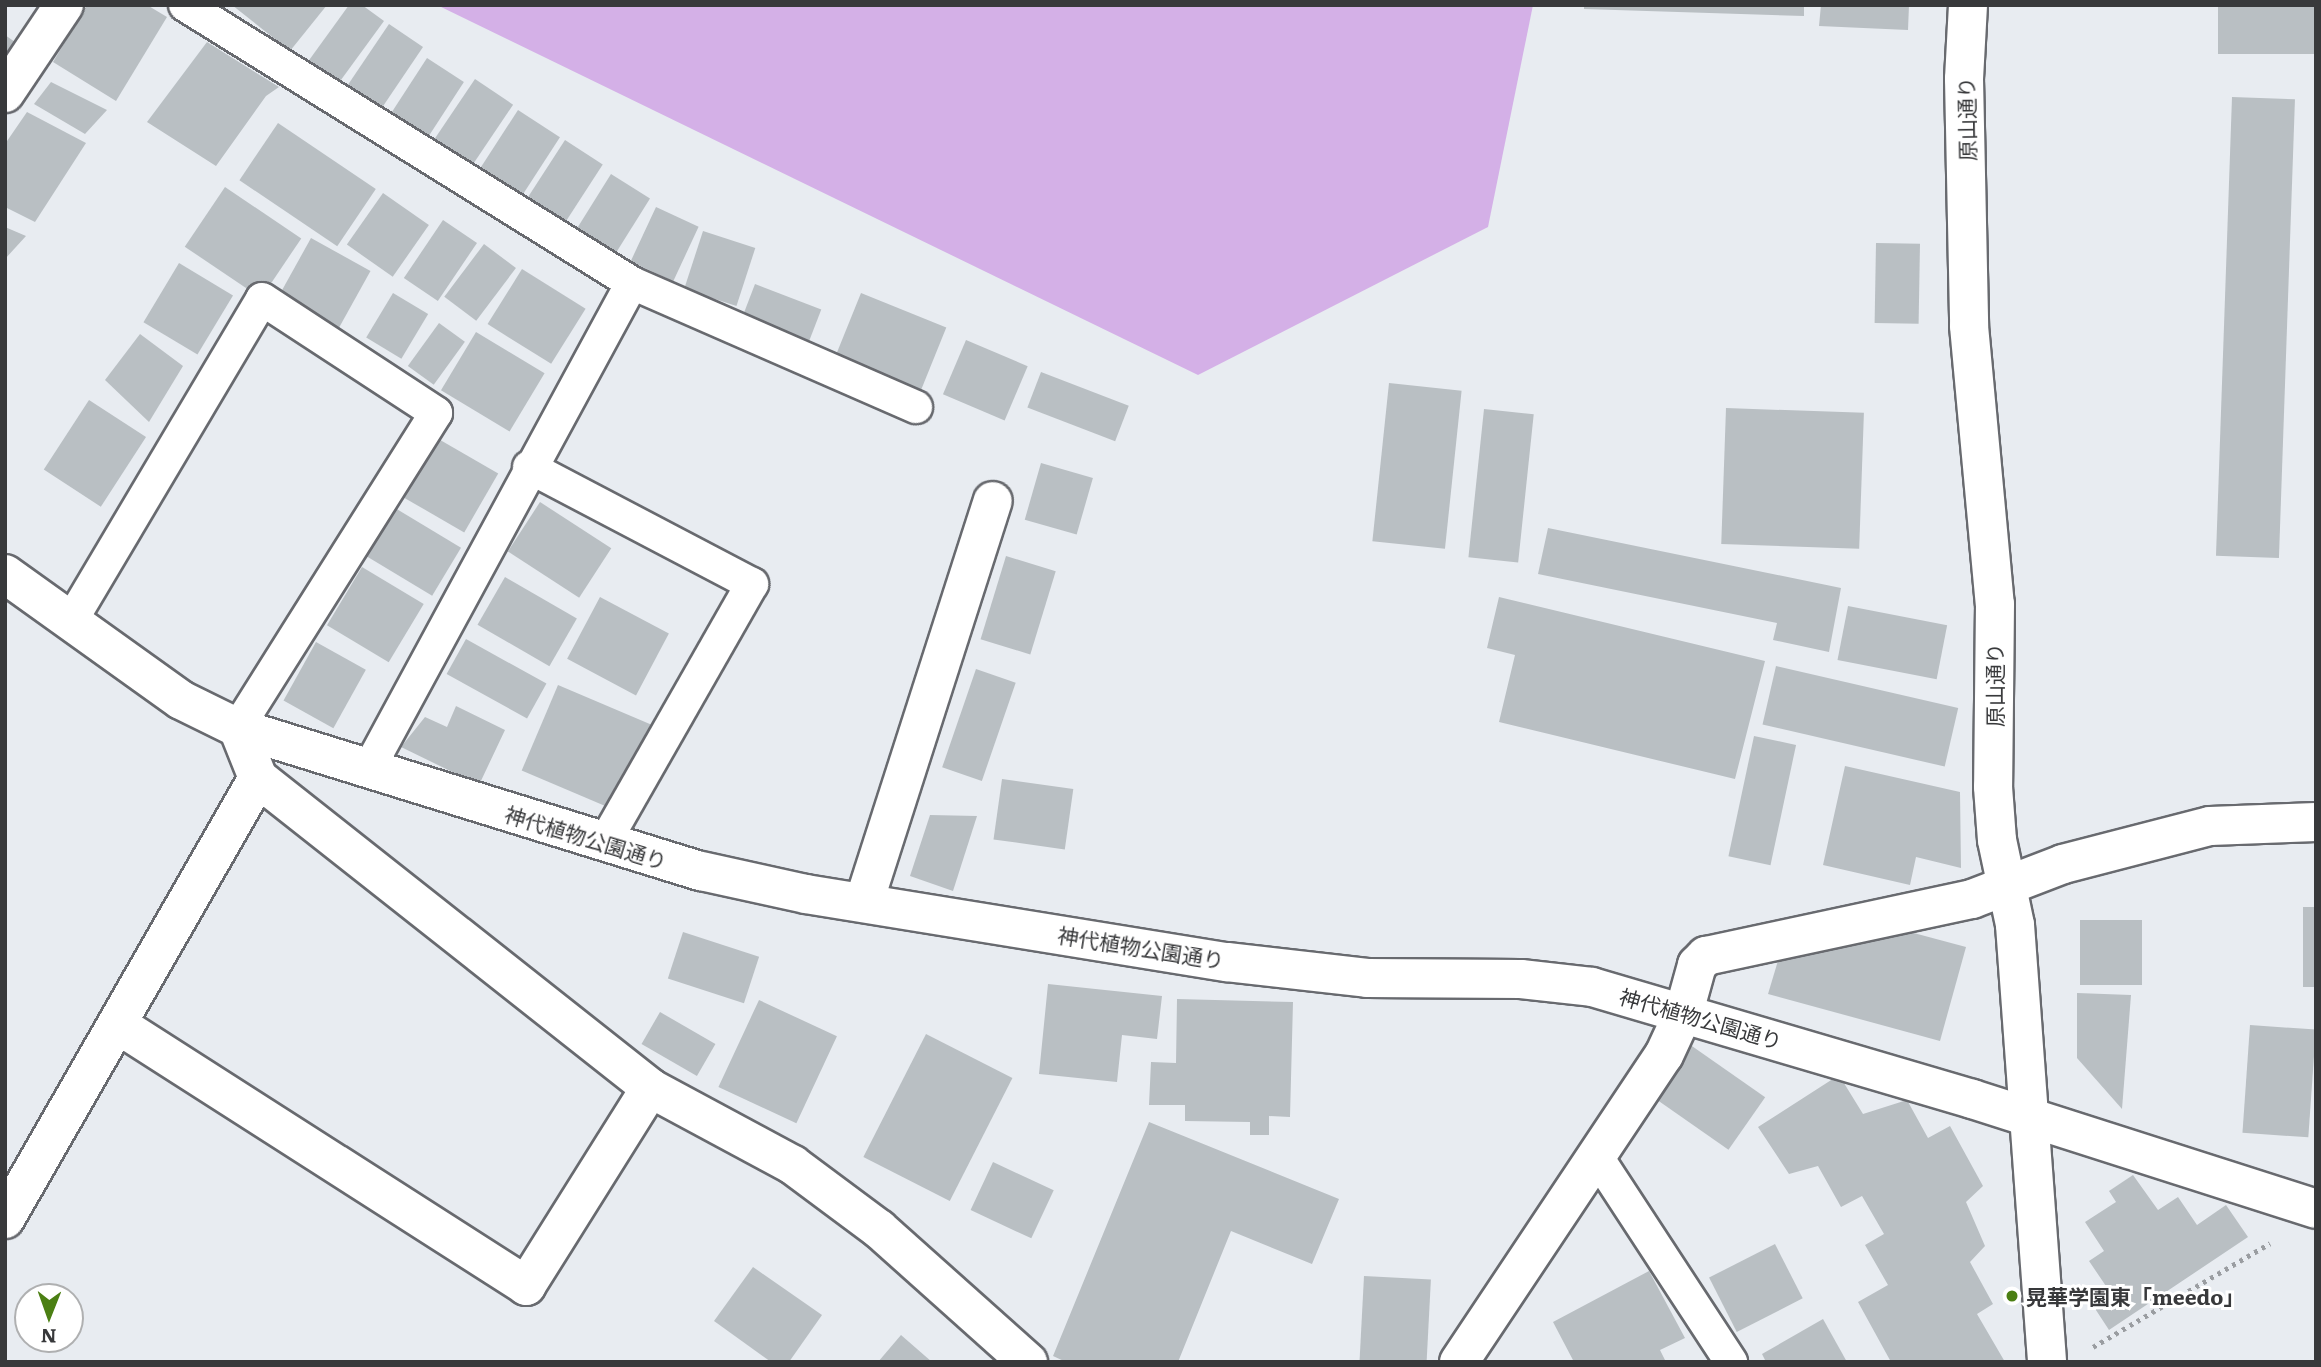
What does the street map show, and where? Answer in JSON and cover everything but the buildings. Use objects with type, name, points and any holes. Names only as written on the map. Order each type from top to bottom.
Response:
[{"type":"street","points":[[5,93],[64,5]]},
{"type":"street","name":"原山通り","points":[[1968,5],[1964,79],[1969,326],[1995,604],[1993,786],[2006,887],[2015,925],[2047,1362]]},
{"type":"street","points":[[864,902],[993,500]]},
{"type":"street","name":"神代植物公園通り","points":[[5,574],[181,700],[238,728],[701,871],[1142,950],[1367,978],[1559,982],[1628,995],[2316,1209]]},
{"type":"street","points":[[238,728],[258,778],[650,1088],[793,1165],[879,1229],[1028,1362]]},
{"type":"street","points":[[5,1219],[258,778]]},
{"type":"street","points":[[1459,1362],[1664,1055],[1684,1012],[1697,965],[1706,956],[1972,899],[2063,864],[2210,825],[2316,821]]},
{"type":"street","points":[[117,1024],[526,1286],[650,1088]]},
{"type":"lane","points":[[185,5],[632,283],[916,407]]},
{"type":"lane","points":[[368,770],[529,467],[632,283]]},
{"type":"lane","points":[[71,621],[261,299],[436,413],[238,728]]},
{"type":"lane","points":[[529,467],[751,583],[605,842]]},
{"type":"lane","points":[[1597,1157],[1731,1362]]},
{"type":"path","points":[[2091,1348],[2280,1237]]},
{"type":"shaded area","points":[[437,5],[1533,5],[1488,227],[1198,375]]},
{"type":"place","name":"晃華学園東「meedo」","points":[[2012,1296]]}]
